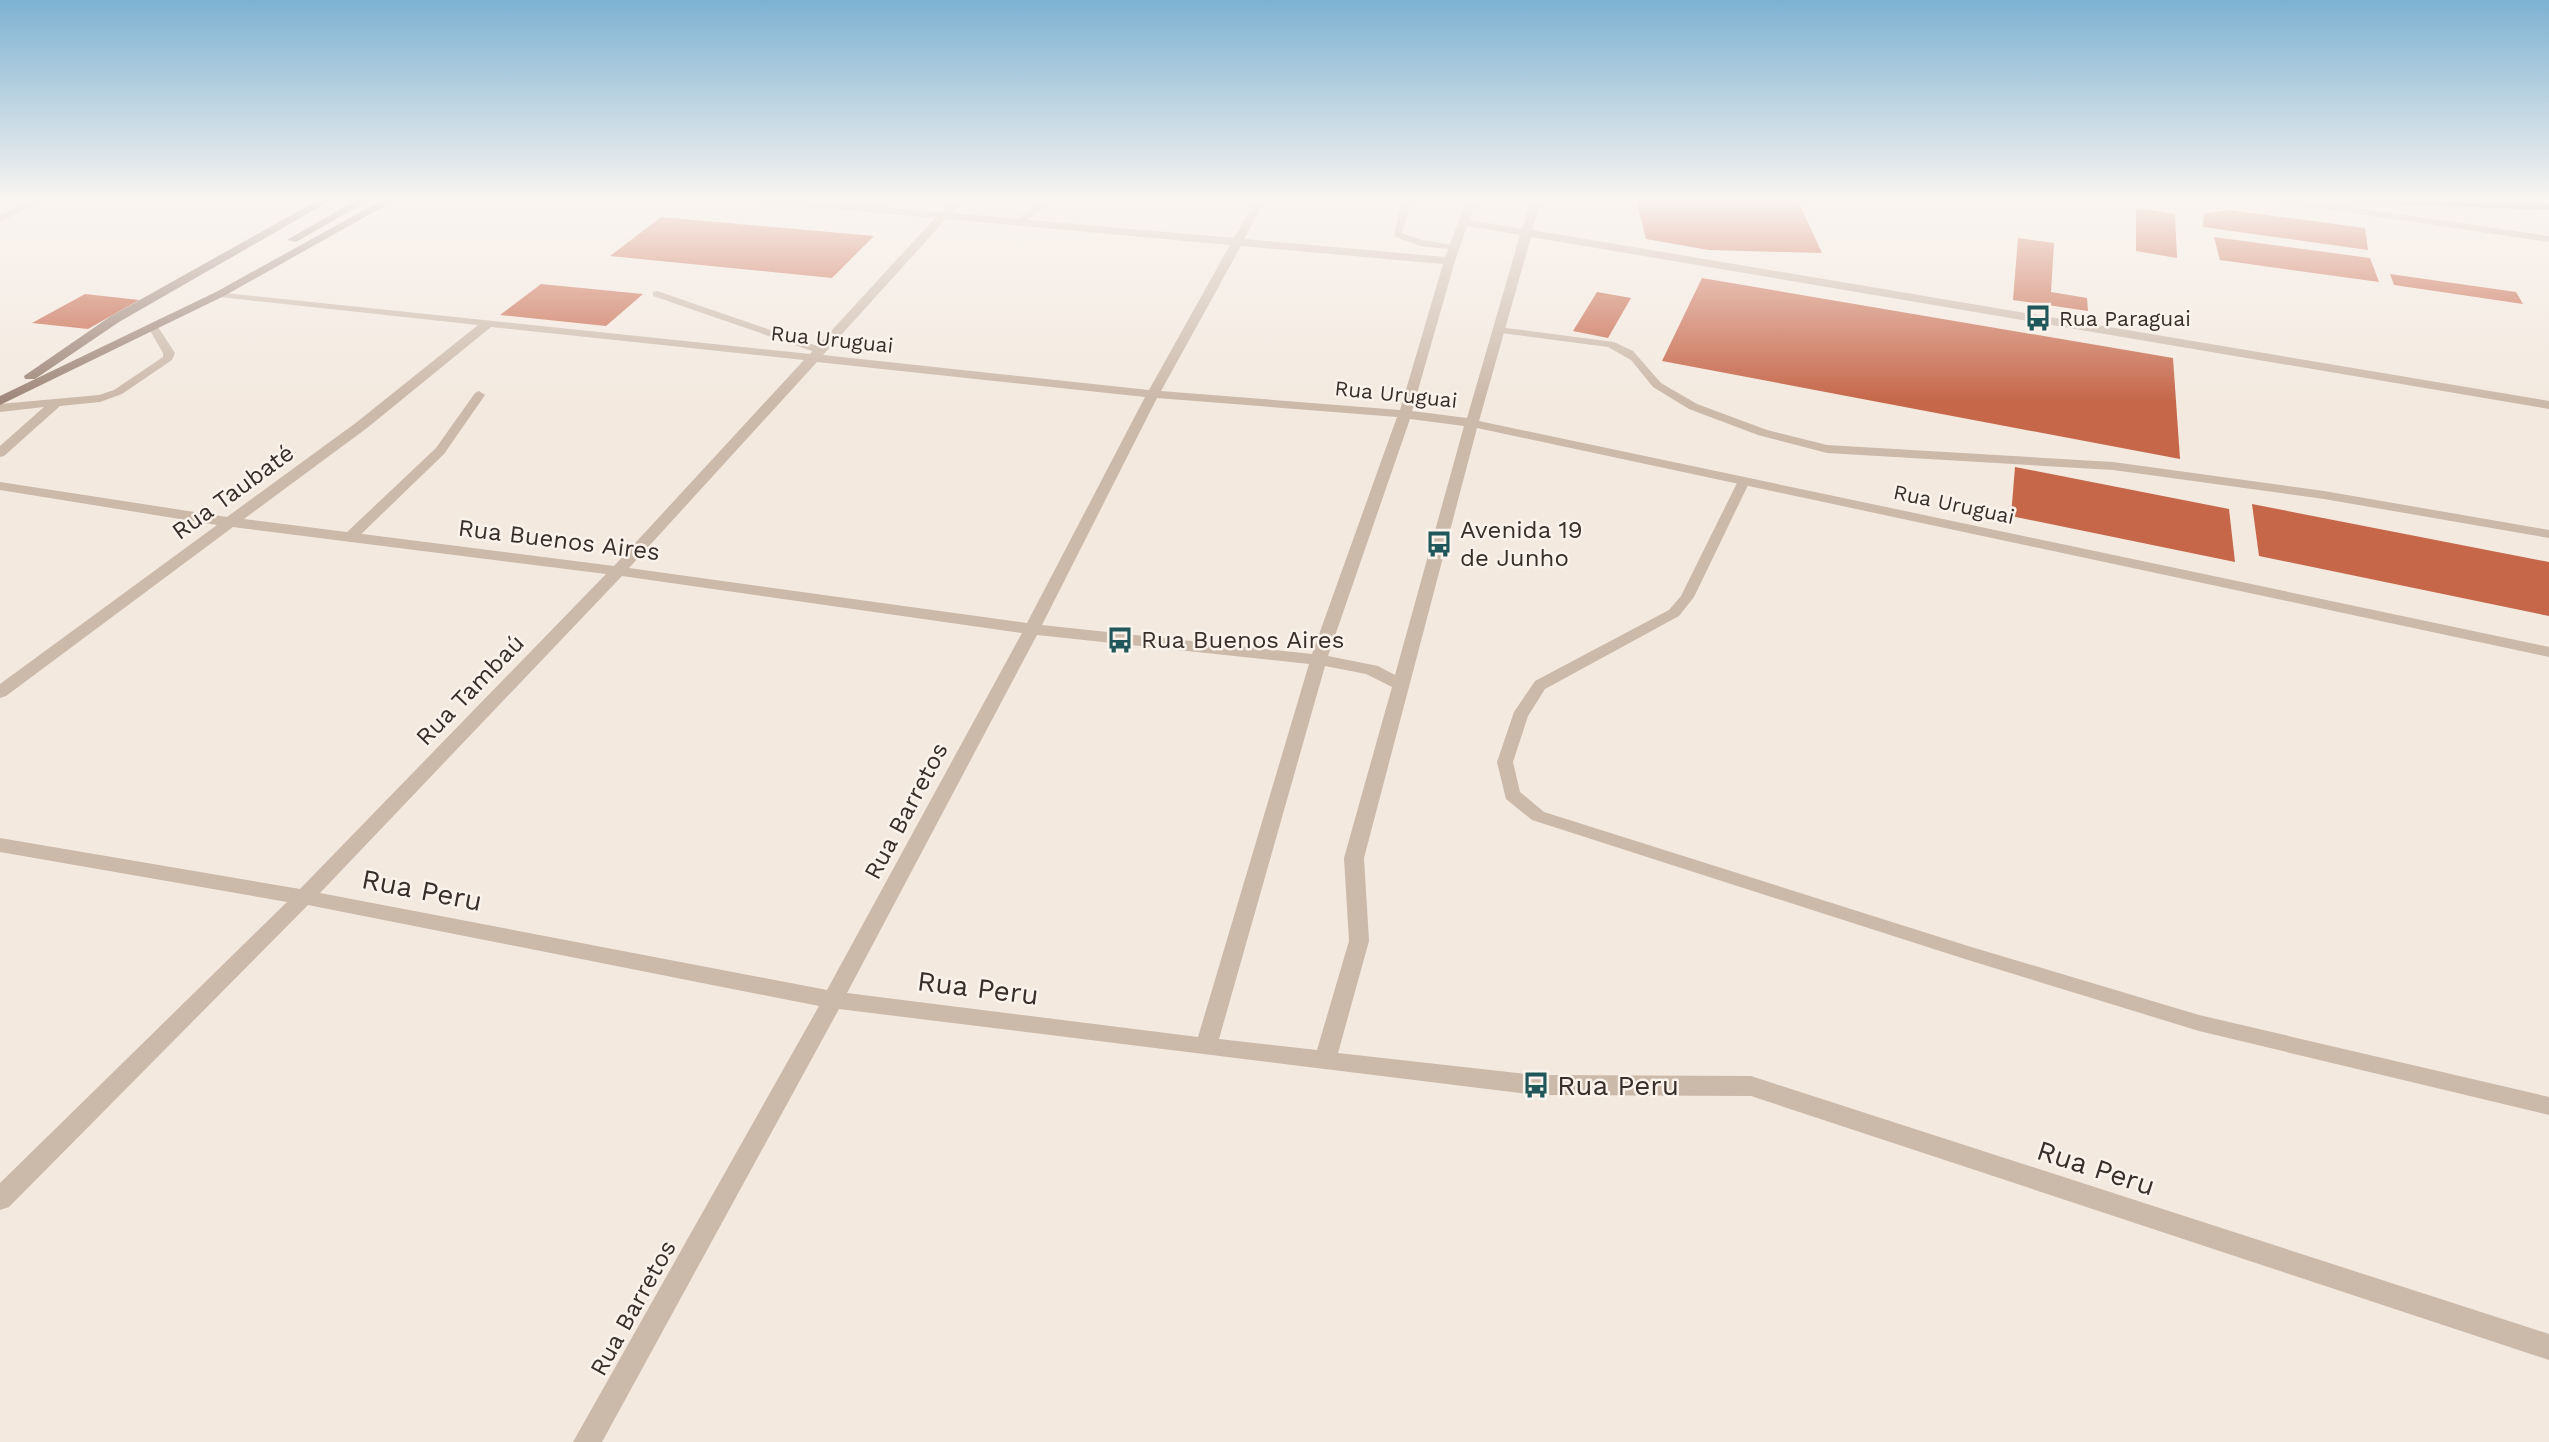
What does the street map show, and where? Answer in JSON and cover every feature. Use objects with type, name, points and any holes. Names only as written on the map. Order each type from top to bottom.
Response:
[{"type":"main road","points":[[0,399],[115,318],[208,266]]},
{"type":"main road","points":[[52,362],[222,266]]},
{"type":"main road","points":[[74,366],[247,266]]},
{"type":"main road","points":[[0,399],[74,366],[270,266]]},
{"type":"street","name":"Rua Tambaú","points":[[0,1199],[304,897],[618,571],[897,266]]},
{"type":"street","name":"Rua Barretos","points":[[587,1442],[833,1000],[1032,629],[1153,394],[1224,266]]},
{"type":"street","points":[[1206,1047],[1318,661],[1405,414],[1448,266]]},
{"type":"street","points":[[1325,1061],[1359,941],[1354,858],[1516,266]]},
{"type":"street","points":[[1734,266],[2549,405]]},
{"type":"street","name":"Rua Uruguai","points":[[220,294],[815,354],[1153,394],[1405,414],[1472,424],[2549,652]]},
{"type":"street","name":"Rua Taubaté","points":[[0,692],[362,425],[488,323]]},
{"type":"street","name":"Rua Buenos Aires","points":[[0,486],[229,522],[618,571],[1032,629],[1356,665],[1401,685]]},
{"type":"street","name":"Rua Peru","points":[[0,845],[304,897],[833,1000],[1536,1085],[1751,1086],[2549,1347]]},
{"type":"lane","points":[[657,294],[815,354]]},
{"type":"lane","points":[[0,408],[85,401],[118,392],[165,362],[169,353],[153,327]]},
{"type":"lane","points":[[1498,330],[1610,344],[1635,356],[1655,384],[1685,402],[1788,441],[1827,449],[2113,466],[2324,495],[2549,534]]},
{"type":"lane","points":[[350,537],[440,451],[480,395]]},
{"type":"lane","points":[[0,453],[56,404]]},
{"type":"lane","points":[[1744,481],[1687,597],[1674,613],[1540,685],[1520,716],[1505,762],[1512,795],[1538,816],[1968,953],[2199,1023],[2549,1106]]},
{"type":"building","points":[[714,266],[844,266],[832,278]]},
{"type":"building","points":[[2016,266],[2053,266],[2051,292],[2087,298],[2088,311],[2013,300]]},
{"type":"building","points":[[2265,266],[2373,266],[2379,282]]},
{"type":"building","points":[[2390,274],[2516,292],[2523,304],[2394,285]]},
{"type":"building","points":[[1702,278],[2173,358],[2180,459],[1662,361]]},
{"type":"building","points":[[541,284],[643,294],[606,326],[500,315]]},
{"type":"building","points":[[1597,292],[1631,298],[1608,338],[1573,331]]},
{"type":"building","points":[[85,294],[139,300],[88,329],[32,323]]},
{"type":"building","points":[[2015,467],[2229,509],[2235,562],[2011,516]]},
{"type":"building","points":[[2252,504],[2549,562],[2549,616],[2259,556]]},
{"type":"place","name":"Rua Paraguai","points":[[2038,318]]},
{"type":"place","name":"Avenida 19 de Junho","points":[[1439,544]]},
{"type":"place","name":"Rua Buenos Aires","points":[[1120,640]]},
{"type":"place","name":"Rua Peru","points":[[1536,1085]]}]
